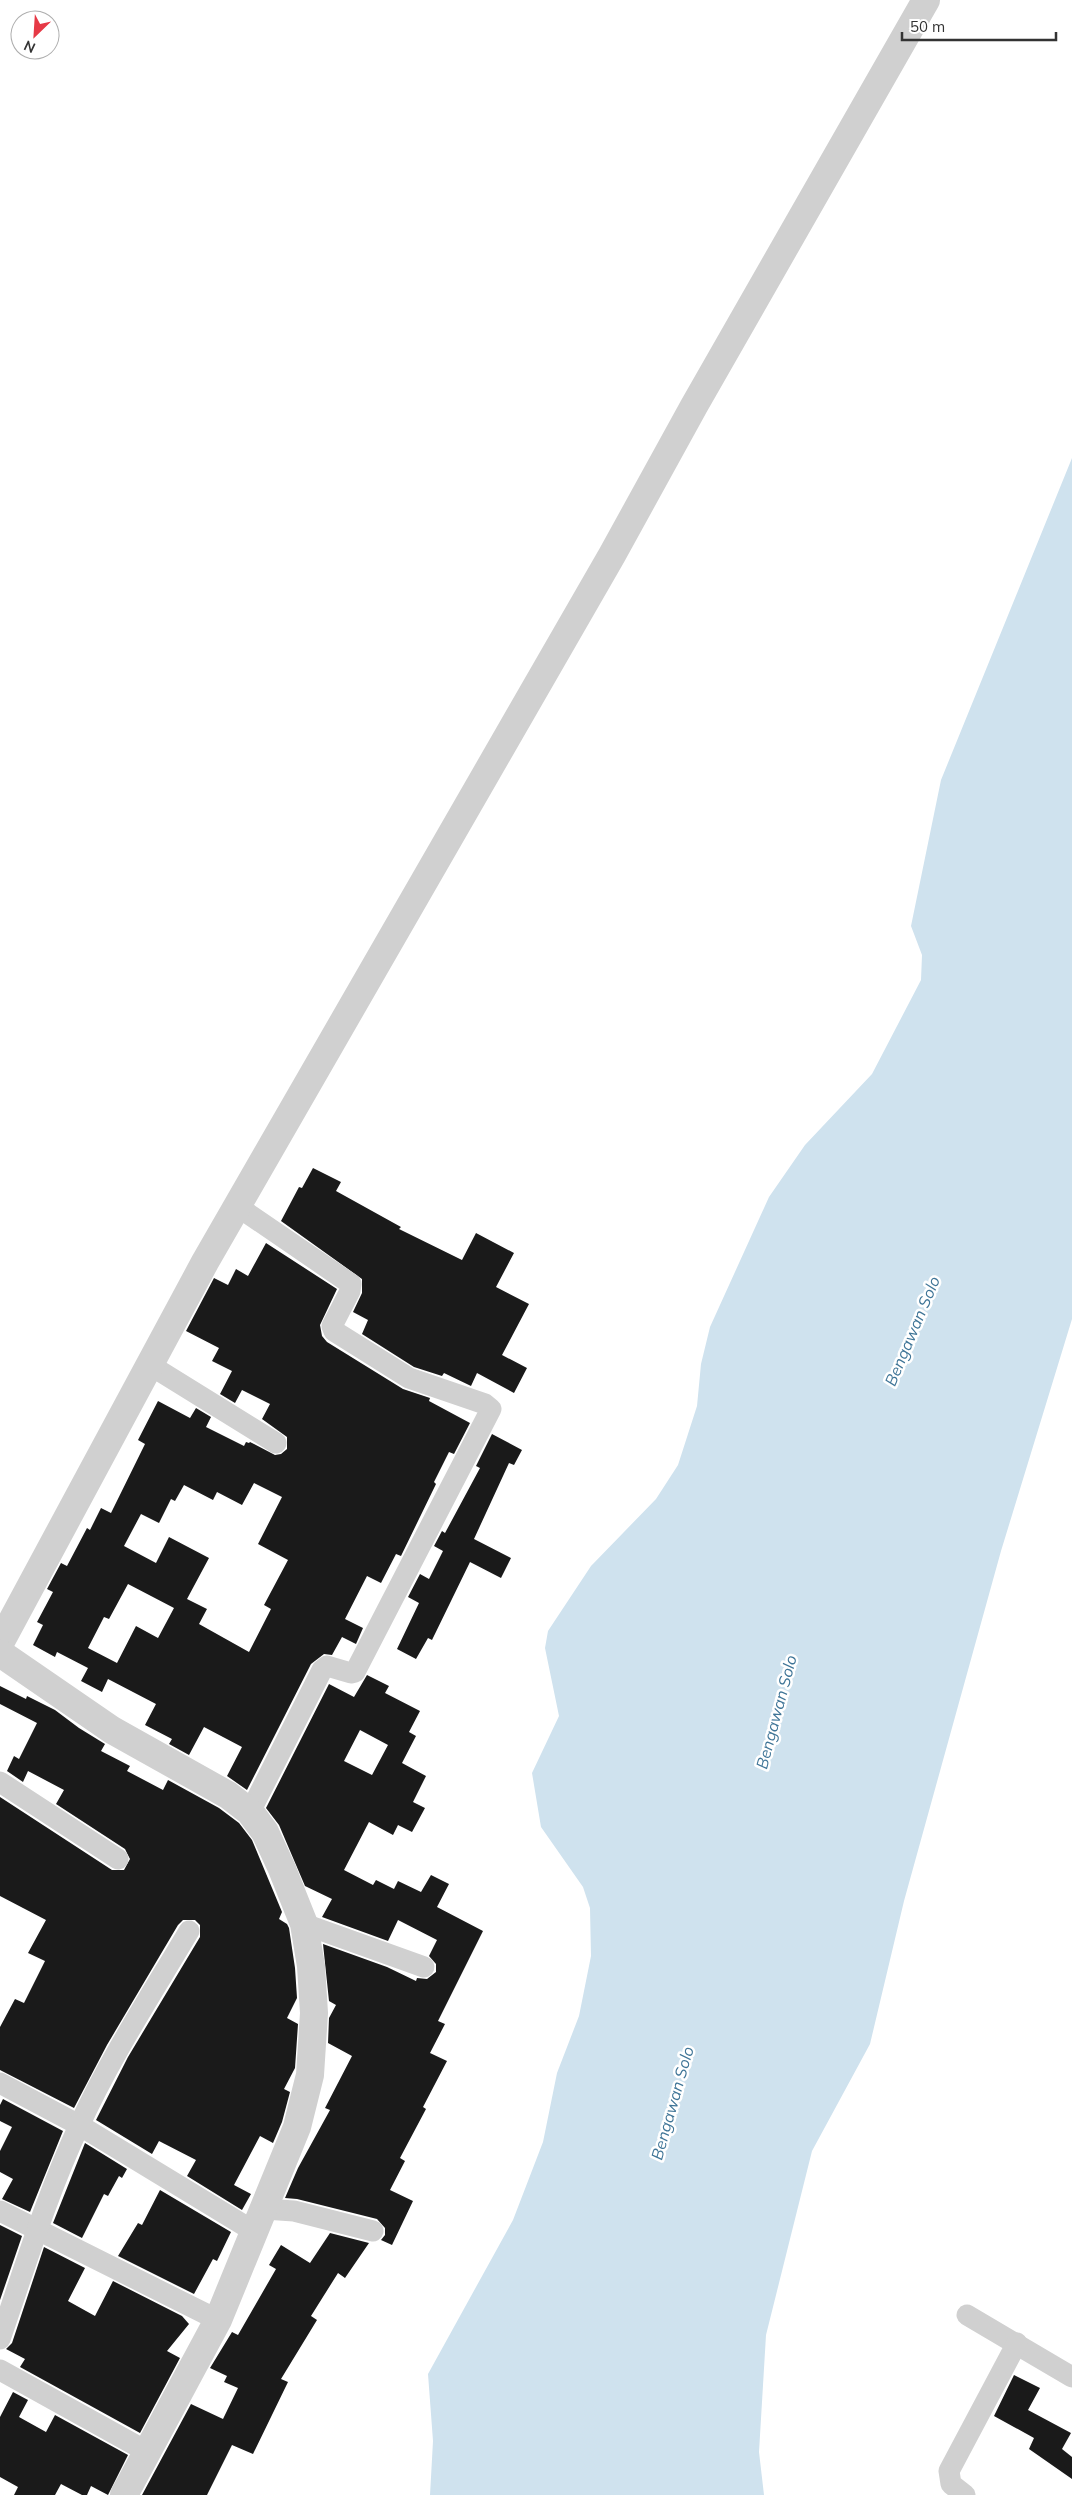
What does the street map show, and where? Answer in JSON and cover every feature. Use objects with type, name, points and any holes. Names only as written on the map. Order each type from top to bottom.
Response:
[{"type":"street","points":[[0,1643],[237,1206],[612,555],[694,406],[926,0]]},
{"type":"street","points":[[237,1206],[351,1284],[350,1290],[332,1326],[334,1331],[409,1378],[491,1408],[355,1672],[351,1673],[328,1666],[322,1670],[250,1812]]},
{"type":"street","points":[[150,1365],[276,1443]]},
{"type":"street","points":[[0,1653],[112,1730],[228,1795],[250,1812],[265,1832],[304,1924],[312,1966],[313,2003],[310,2075],[297,2127],[218,2320],[124,2495]]},
{"type":"street","points":[[0,1782],[118,1859]]},
{"type":"street","points":[[304,1924],[424,1967]]},
{"type":"street","points":[[0,2339],[38,2231],[79,2125],[120,2046],[189,1931]]},
{"type":"street","points":[[0,2082],[259,2221],[294,2211],[373,2231]]},
{"type":"street","points":[[0,2211],[218,2320]]},
{"type":"street","points":[[967,2315],[1072,2377]]},
{"type":"street","points":[[965,2495],[951,2484],[949,2471],[1017,2343]]},
{"type":"street","points":[[0,2370],[146,2451]]},
{"type":"water","name":"Bengawan Solo","points":[[1072,458],[1072,1319],[1001,1551],[904,1901],[870,2044],[812,2151],[766,2335],[759,2452],[764,2495],[430,2495],[433,2441],[428,2374],[513,2220],[543,2142],[557,2073],[579,2016],[591,1956],[590,1908],[583,1887],[541,1827],[532,1773],[559,1716],[545,1648],[548,1631],[591,1566],[656,1499],[678,1465],[697,1406],[701,1364],[710,1327],[769,1197],[805,1145],[872,1074],[921,980],[922,955],[911,926],[941,780]]},
{"type":"building","points":[[313,1168],[341,1182],[336,1191],[401,1227],[399,1229],[462,1260],[476,1233],[514,1253],[496,1287],[529,1304],[502,1355],[527,1368],[514,1393],[477,1373],[471,1386],[444,1373],[442,1376],[414,1367],[362,1334],[368,1320],[353,1312],[362,1293],[362,1279],[281,1221],[299,1187],[302,1188]]},
{"type":"building","points":[[266,1243],[337,1289],[320,1325],[322,1336],[327,1342],[403,1389],[430,1398],[429,1401],[470,1423],[454,1454],[449,1452],[434,1482],[436,1484],[401,1556],[396,1554],[381,1583],[367,1576],[345,1619],[363,1628],[356,1644],[342,1637],[332,1655],[324,1654],[311,1664],[247,1790],[227,1776],[242,1747],[204,1727],[189,1755],[169,1744],[172,1739],[145,1725],[156,1704],[108,1679],[102,1692],[81,1681],[88,1668],[57,1652],[55,1657],[33,1645],[43,1625],[37,1622],[53,1592],[47,1589],[61,1563],[67,1566],[87,1528],[90,1530],[101,1508],[111,1513],[145,1444],[138,1440],[158,1401],[190,1418],[196,1408],[211,1417],[206,1427],[244,1446],[246,1442],[250,1442],[275,1455],[281,1454],[287,1449],[287,1437],[262,1419],[270,1404],[242,1390],[235,1403],[220,1394],[232,1371],[212,1361],[219,1348],[186,1331],[214,1278],[228,1285],[236,1269],[248,1276]],"holes":[[[254,1483],[282,1497],[258,1544],[288,1560],[264,1605],[271,1609],[249,1652],[199,1624],[207,1609],[187,1599],[209,1558],[169,1537],[156,1563],[124,1546],[141,1514],[159,1523],[171,1499],[175,1501],[184,1485],[213,1500],[217,1492],[242,1505]],[[128,1584],[174,1608],[158,1638],[136,1626],[117,1663],[88,1648],[104,1617],[109,1619]]]},
{"type":"building","points":[[492,1434],[522,1450],[514,1465],[509,1463],[474,1539],[511,1558],[501,1578],[470,1562],[432,1640],[428,1638],[416,1659],[397,1649],[419,1603],[408,1597],[420,1574],[429,1579],[443,1551],[434,1546],[442,1531],[445,1533],[480,1468],[476,1466]]},
{"type":"building","points":[[367,1675],[389,1686],[385,1693],[420,1711],[409,1732],[416,1736],[402,1763],[426,1776],[413,1802],[425,1808],[412,1832],[398,1825],[393,1835],[369,1822],[344,1870],[373,1885],[376,1880],[394,1889],[398,1881],[421,1892],[431,1875],[449,1884],[437,1907],[483,1931],[438,2021],[445,2024],[430,2053],[447,2061],[423,2107],[426,2109],[400,2158],[405,2161],[390,2190],[413,2201],[392,2245],[381,2240],[385,2235],[385,2228],[377,2219],[297,2199],[285,2198],[298,2168],[330,2110],[325,2108],[352,2056],[328,2043],[329,2018],[336,2005],[329,2001],[323,1944],[387,1967],[416,1981],[417,1978],[427,1979],[436,1972],[436,1964],[429,1956],[437,1940],[398,1920],[388,1941],[322,1917],[332,1899],[305,1886],[279,1825],[266,1808],[329,1684],[354,1697]],"holes":[[[360,1730],[388,1745],[372,1775],[344,1761]]]},
{"type":"building","points":[[0,1686],[26,1699],[27,1696],[55,1710],[105,1744],[101,1751],[130,1766],[127,1771],[163,1790],[168,1780],[219,1808],[239,1823],[252,1840],[282,1912],[279,1919],[287,1924],[289,1928],[297,1998],[287,2018],[298,2024],[295,2068],[284,2089],[290,2092],[282,2122],[273,2143],[260,2136],[234,2185],[251,2194],[242,2210],[187,2176],[196,2160],[159,2141],[152,2154],[96,2120],[128,2057],[200,1937],[200,1925],[195,1920],[183,1920],[178,1925],[107,2045],[74,2108],[0,2070],[0,2027],[15,1999],[24,2003],[45,1961],[28,1953],[46,1920],[0,1896],[0,1797],[112,1870],[124,1870],[130,1859],[125,1849],[56,1804],[64,1790],[28,1771],[23,1782],[7,1771],[14,1756],[19,1759],[37,1723],[0,1704]]},
{"type":"building","points":[[3,2099],[63,2131],[30,2212],[2,2199],[13,2179],[0,2172],[0,2151],[12,2127],[0,2121],[0,2105]]},
{"type":"building","points":[[85,2143],[127,2169],[122,2178],[119,2176],[108,2196],[104,2194],[82,2238],[53,2223]]},
{"type":"building","points":[[160,2190],[231,2232],[217,2261],[213,2259],[194,2294],[118,2256],[138,2223],[142,2225]]},
{"type":"building","points":[[0,2225],[22,2236],[0,2300]]},
{"type":"building","points":[[330,2233],[369,2243],[345,2278],[338,2273],[311,2316],[317,2320],[281,2379],[288,2382],[253,2454],[232,2445],[207,2495],[142,2495],[191,2404],[223,2419],[238,2388],[224,2382],[227,2376],[210,2368],[232,2332],[238,2335],[276,2269],[269,2265],[281,2245],[310,2263]]},
{"type":"building","points":[[44,2247],[85,2268],[68,2301],[95,2316],[113,2281],[182,2316],[189,2324],[167,2351],[180,2358],[140,2433],[20,2367],[25,2359],[6,2349],[12,2343]]},
{"type":"building","points":[[1014,2375],[1040,2388],[1028,2410],[1071,2433],[1062,2449],[1072,2457],[1072,2479],[1029,2449],[1034,2438],[994,2416]]},
{"type":"building","points":[[13,2392],[28,2400],[19,2417],[46,2432],[55,2415],[128,2455],[108,2495],[91,2486],[87,2495],[82,2495],[61,2484],[55,2495],[14,2495],[18,2487],[0,2477],[0,2417]]}]
